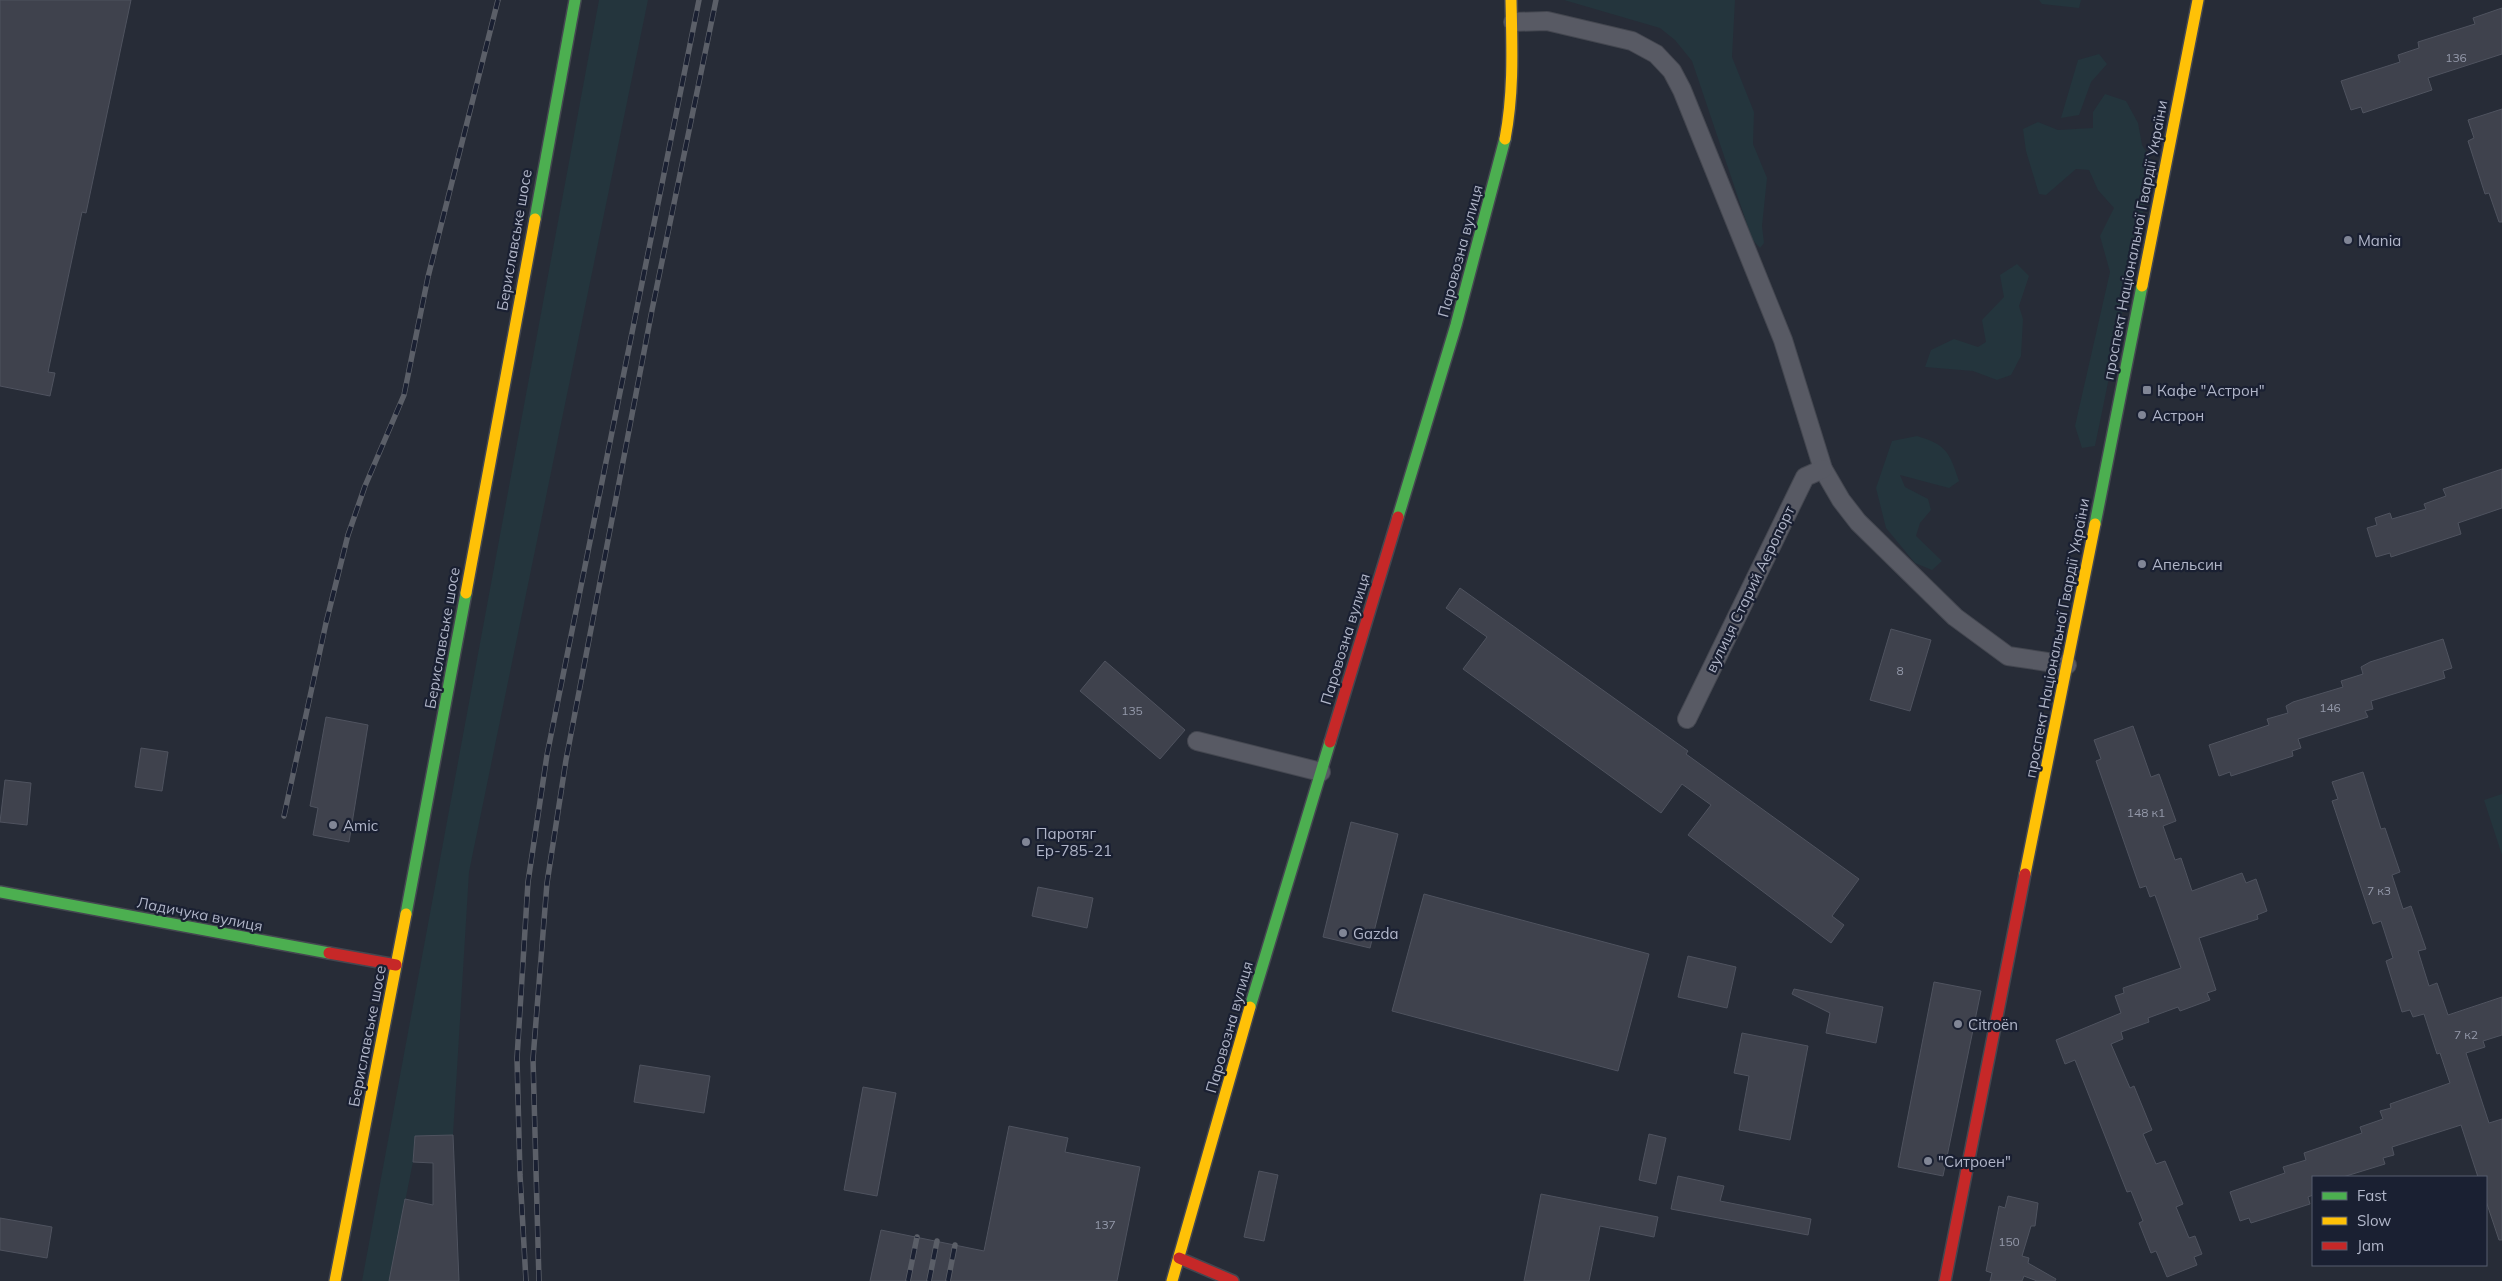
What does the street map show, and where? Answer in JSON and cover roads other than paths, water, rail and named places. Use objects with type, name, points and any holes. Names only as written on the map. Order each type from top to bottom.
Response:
[{"type":"main road","name":"Бериславське шосе","points":[[335,1281],[426,809],[574,0]]},
{"type":"main road","name":"Паровозна вулиця","points":[[1172,1281],[1244,1026],[1456,325],[1504,145],[1511,107],[1513,22],[1511,0]]},
{"type":"main road","name":"проспект Національної Гвардії України","points":[[1945,1281],[2198,0]]},
{"type":"main road","name":"Ладичука вулиця","points":[[0,892],[396,965]]},
{"type":"main road","points":[[1179,1258],[1233,1281]]},
{"type":"street","points":[[1513,22],[1547,21],[1632,41],[1656,54],[1672,71],[1682,90],[1783,340],[1823,469],[1841,500],[1858,522],[1955,617],[2008,656],[2067,665]]},
{"type":"street","name":"вулиця Старий Аеропорт","points":[[1687,719],[1805,477],[1823,469]]},
{"type":"street","points":[[1197,741],[1321,772]]},
{"type":"railway","points":[[284,816],[326,623],[348,535],[365,486],[404,395],[428,277],[498,0]]},
{"type":"railway","points":[[526,1281],[520,1175],[517,1058],[528,882],[547,755],[699,0]]},
{"type":"railway","points":[[539,1281],[533,1059],[547,883],[566,760],[652,310],[716,0]]},
{"type":"railway","points":[[908,1281],[917,1237]]},
{"type":"railway","points":[[929,1281],[937,1241]]},
{"type":"railway","points":[[948,1281],[955,1245]]},
{"type":"place","name":"Mania","points":[[2348,240]]},
{"type":"place","name":"Кафе \"Астрон\"","points":[[2147,390]]},
{"type":"place","name":"Астрон","points":[[2142,415]]},
{"type":"place","name":"Апельсин","points":[[2142,564]]},
{"type":"place","name":"Amic","points":[[333,825]]},
{"type":"place","name":"Паротяг Ер-785-21","points":[[1026,842]]},
{"type":"place","name":"Gazda","points":[[1343,933]]},
{"type":"place","name":"Citroën","points":[[1958,1024]]},
{"type":"place","name":"\"Ситроен\"","points":[[1928,1161]]}]
